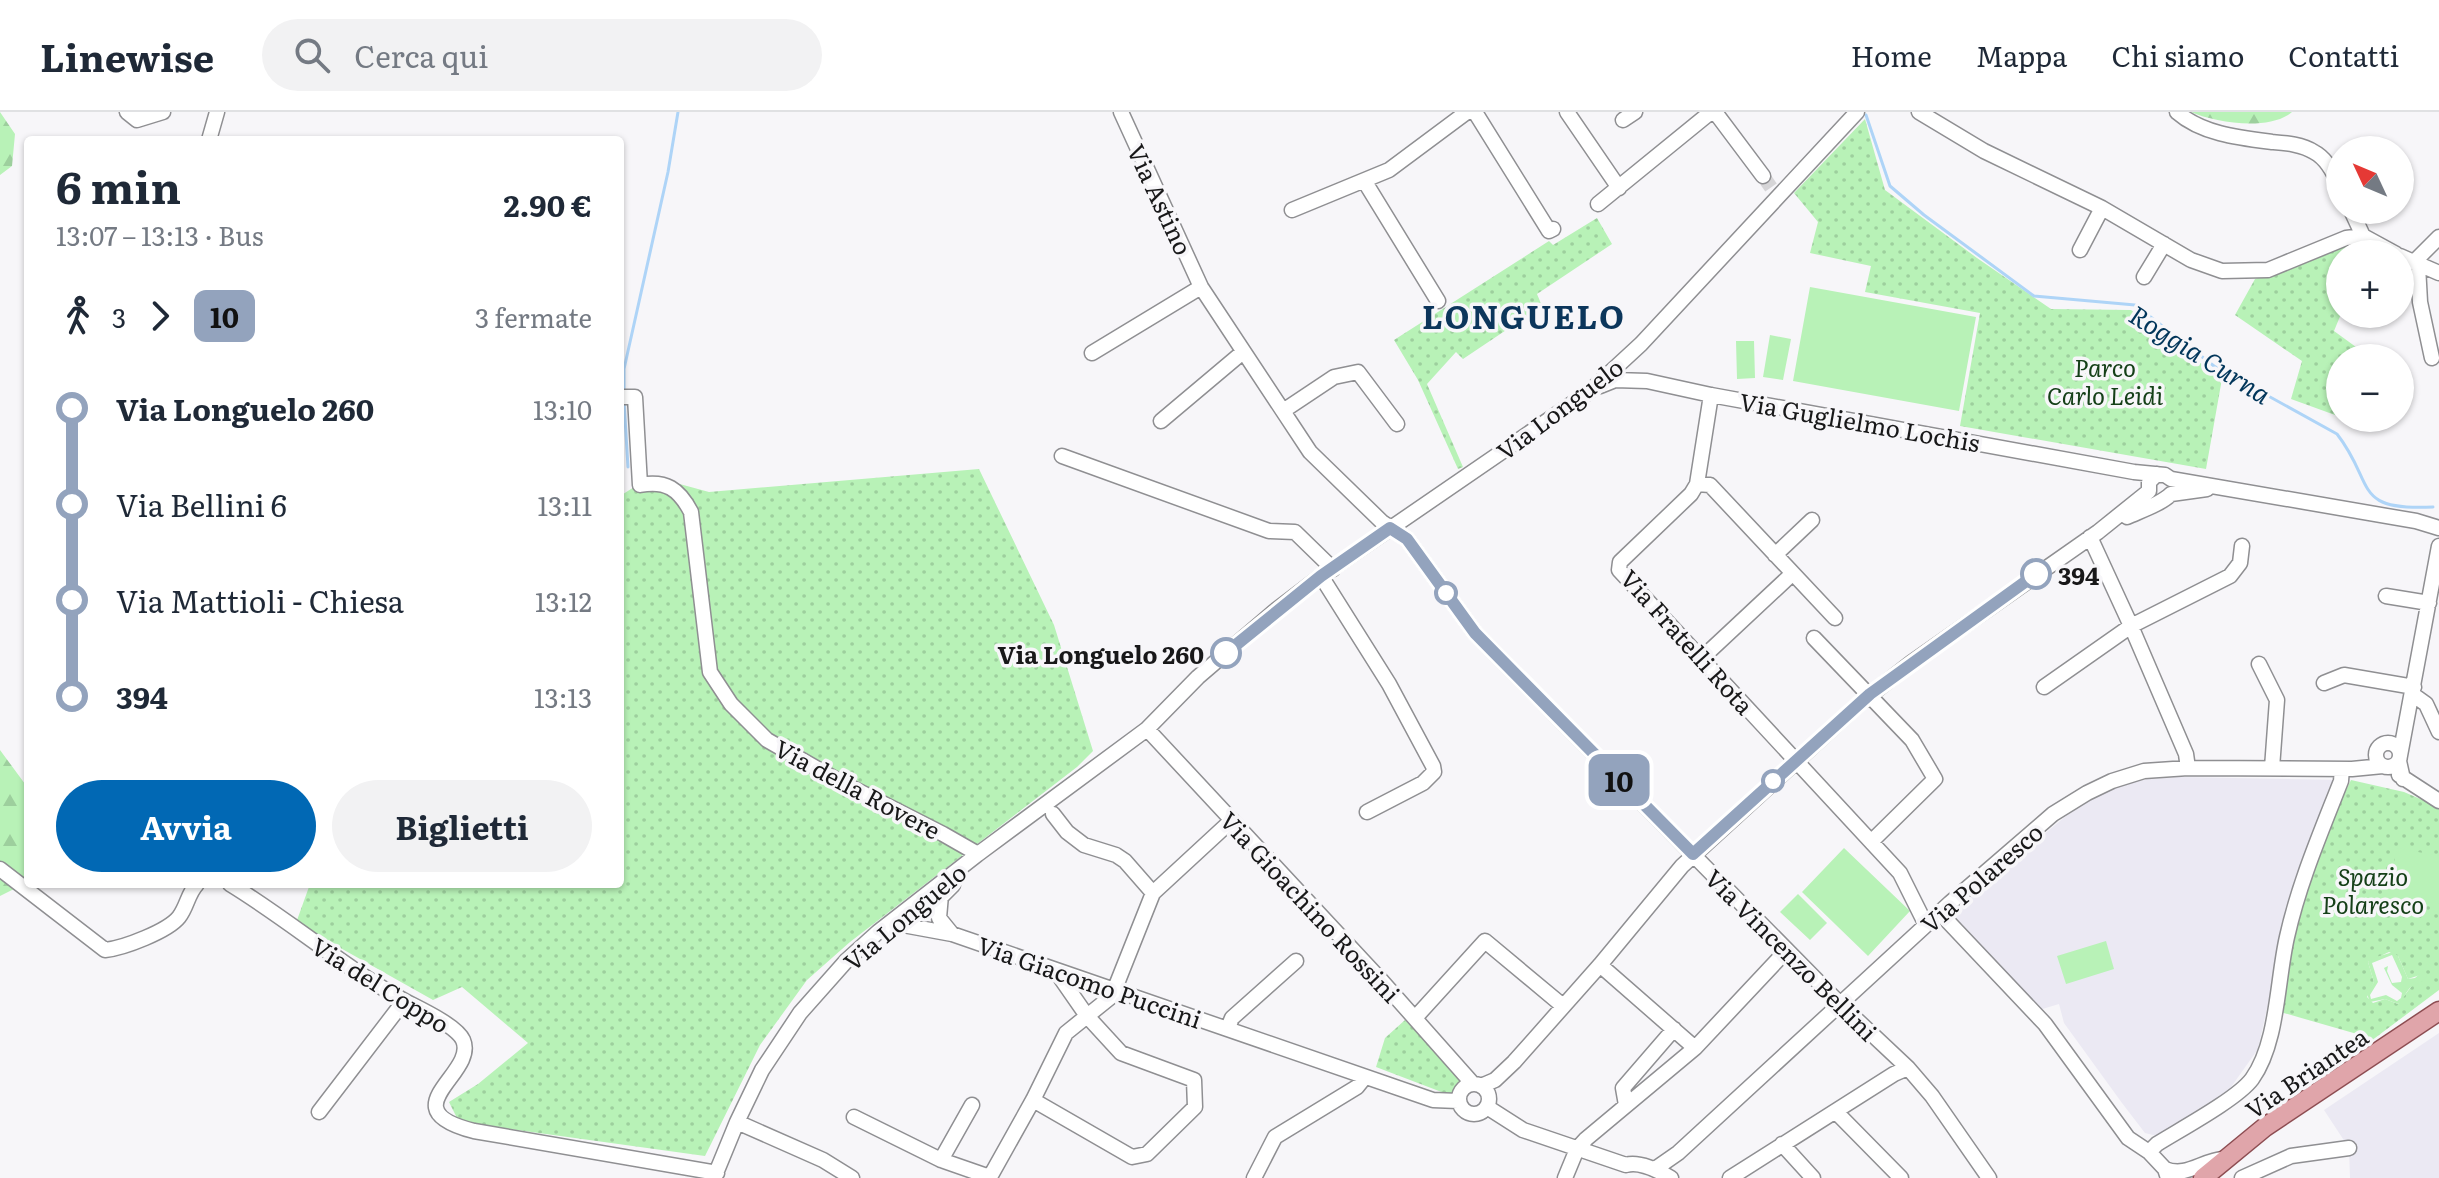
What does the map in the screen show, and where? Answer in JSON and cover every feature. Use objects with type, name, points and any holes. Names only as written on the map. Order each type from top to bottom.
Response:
[{"type":"main road","name":"Via Briantea","points":[[2213,1172],[2265,1127],[2439,1011]]},
{"type":"street","points":[[127,112],[137,120],[163,112]]},
{"type":"street","points":[[210,136],[217,112]]},
{"type":"street","name":"Via Astino","points":[[1121,112],[1201,287],[1243,352],[1310,452],[1390,528]]},
{"type":"street","points":[[1292,210],[1389,170],[1467,112]]},
{"type":"street","points":[[1475,112],[1551,230]]},
{"type":"street","points":[[1567,112],[1619,188]]},
{"type":"street","points":[[1598,204],[1713,112],[1763,176]]},
{"type":"street","name":"Via Longuelo","points":[[716,1175],[762,1070],[800,1013],[847,960],[978,854],[1147,729],[1207,669],[1327,572],[1589,392],[1641,344],[1775,192],[1857,112]]},
{"type":"street","points":[[1919,112],[1984,151],[2102,208],[2191,260],[2222,271],[2268,270],[2346,238],[2363,236],[2370,240]]},
{"type":"street","points":[[2177,112],[2188,122],[2233,137],[2291,144],[2314,151],[2326,164]]},
{"type":"street","points":[[1365,182],[1438,301]]},
{"type":"street","points":[[2080,250],[2102,208]]},
{"type":"street","points":[[2357,224],[2363,236]]},
{"type":"street","points":[[2414,255],[2439,237]]},
{"type":"street","points":[[2144,277],[2164,244]]},
{"type":"street","points":[[2414,263],[2439,273]]},
{"type":"street","points":[[2414,283],[2432,358]]},
{"type":"street","points":[[1092,353],[1201,287]]},
{"type":"street","points":[[1641,344],[1626,365],[1630,374],[1647,381]]},
{"type":"street","points":[[1161,421],[1243,352]]},
{"type":"street","points":[[1283,411],[1334,377],[1358,372],[1397,424]]},
{"type":"street","name":"Via Guglielmo Lochis","points":[[1589,392],[1615,380],[1647,381],[2134,472],[2159,487],[2217,488],[2416,521]]},
{"type":"street","points":[[1711,395],[1697,484],[1710,485],[1835,618]]},
{"type":"street","name":"Via della Rovere","points":[[624,397],[635,397],[640,485],[655,482],[668,485],[682,495],[691,512],[710,672],[731,704],[767,740],[978,854]]},
{"type":"street","points":[[1062,456],[1269,531],[1295,532],[1327,572],[1433,766],[1434,772],[1423,783],[1367,812]]},
{"type":"street","name":"Via Fratelli Rota","points":[[1697,484],[1691,494],[1618,567],[1900,873],[1926,925]]},
{"type":"street","points":[[1458,1101],[1462,1090],[1483,1094],[1600,965],[1693,854],[1870,694],[2159,487]]},
{"type":"street","points":[[2416,521],[2439,519]]},
{"type":"street","points":[[1775,555],[1812,520]]},
{"type":"street","points":[[2416,521],[2439,528]]},
{"type":"street","name":"Via Vincenzo Bellini","points":[[1390,528],[1407,539],[1475,633],[1841,1005],[1908,1068],[1932,1096],[1989,1178]]},
{"type":"street","points":[[2094,534],[2186,754],[2188,768]]},
{"type":"street","points":[[2044,687],[2131,626],[2230,576],[2240,563],[2242,546]]},
{"type":"street","points":[[2403,779],[2399,768],[2400,758],[2439,546]]},
{"type":"street","points":[[1701,659],[1792,574]]},
{"type":"street","points":[[2386,596],[2429,603]]},
{"type":"street","points":[[1814,638],[1912,740],[1935,779],[1872,841]]},
{"type":"street","points":[[2259,664],[2277,700],[2272,768]]},
{"type":"street","points":[[2324,683],[2344,675],[2413,690],[2439,700]]},
{"type":"street","points":[[2413,690],[2426,704],[2439,732]]},
{"type":"street","points":[[2149,1152],[2242,1091],[2260,1067],[2267,1045],[2287,936],[2314,848],[2341,781],[2350,768],[2370,761],[2381,746],[2397,738],[2406,726]]},
{"type":"street","name":"Via Gioachino Rossini","points":[[1147,729],[1483,1094]]},
{"type":"street","points":[[2381,746],[2395,744],[2400,758]]},
{"type":"street","points":[[2381,746],[2376,756],[2384,766],[2439,801]]},
{"type":"street","name":"Via Polaresco","points":[[1651,1174],[1841,1005],[1939,912],[2053,814],[2087,793],[2144,771],[2350,768],[2395,765],[2400,758]]},
{"type":"street","points":[[1053,814],[1067,832],[1084,845],[1125,861],[1153,893]]},
{"type":"street","points":[[854,1117],[941,1160],[990,1177],[1066,1033],[1112,996],[1153,893],[1231,821]]},
{"type":"street","name":"Via Longuelo","points":[[903,925],[939,899],[1006,833]]},
{"type":"street","points":[[0,869],[24,888]]},
{"type":"street","points":[[939,899],[943,889],[959,871]]},
{"type":"street","points":[[25,888],[105,950],[133,942],[172,923],[181,914],[195,888]]},
{"type":"street","name":"Via del Coppo","points":[[236,888],[350,968],[457,1032],[463,1041],[463,1058],[437,1099],[438,1113],[452,1126],[716,1175]]},
{"type":"street","name":"Via Giacomo Puccini","points":[[939,899],[939,918],[952,934]]},
{"type":"street","points":[[1939,912],[2045,1024],[2128,1138],[2149,1152],[2167,1174],[2185,1172],[2209,1161],[2213,1172]]},
{"type":"street","name":"Via Giacomo Puccini","points":[[878,932],[903,925],[952,934],[1433,1100],[1458,1101],[1469,1114],[1478,1115],[1483,1094],[1523,1130],[1626,1165],[1631,1163],[1651,1174]]},
{"type":"street","points":[[1415,1018],[1485,941],[1563,1006]]},
{"type":"street","points":[[1565,1178],[1577,1149],[1695,1048],[1787,950]]},
{"type":"street","name":"Via Giacomo Puccini","points":[[1228,1028],[1232,1018],[1296,961]]},
{"type":"street","points":[[1600,965],[1695,1048]]},
{"type":"street","points":[[1033,1100],[1132,1157],[1147,1154],[1195,1107],[1194,1080],[1121,1053],[1087,1016],[1055,969]]},
{"type":"street","points":[[319,1112],[404,1001]]},
{"type":"street","points":[[1626,1105],[1623,1088],[1674,1029]]},
{"type":"street","points":[[1730,1178],[1908,1068]]},
{"type":"street","points":[[1254,1178],[1275,1137],[1357,1087],[1365,1077]]},
{"type":"street","points":[[941,1160],[972,1105]]},
{"type":"street","points":[[1837,1113],[1901,1178]]},
{"type":"street","points":[[737,1122],[823,1160],[852,1178]]},
{"type":"street","points":[[1782,1144],[1813,1178]]},
{"type":"street","points":[[2242,1178],[2291,1156],[2349,1148]]},
{"type":"street","points":[[1651,1174],[1674,1178],[1671,1166],[1678,1153]]},
{"type":"shaded area","points":[[2147,779],[2340,780],[2283,936],[2258,1049],[2224,1097],[2157,1136],[2145,1133],[2122,1103],[2064,1023],[2059,1004],[2039,1010],[1949,913],[2066,816],[2108,789]]},
{"type":"shaded area","points":[[2439,1033],[2439,1178],[2350,1178],[2349,1148],[2324,1110]]},
{"type":"green space","points":[[0,112],[15,134],[12,166],[0,175]]},
{"type":"green space","points":[[2191,112],[2292,112],[2270,122],[2243,123]]},
{"type":"green space","name":"Parco Carlo Leidi","points":[[1865,119],[1885,190],[1977,258],[2051,309],[2131,310],[2159,330],[2168,349],[2223,373],[2206,469],[1960,426],[1980,313],[1865,292],[1871,266],[1810,253],[1818,222],[1794,193]]},
{"type":"green space","points":[[1597,218],[1612,244],[1537,294],[1542,306],[1463,359],[1456,352],[1427,384],[1463,467],[1458,469],[1418,380],[1394,340],[1549,241],[1553,245]]},
{"type":"green space","points":[[2326,252],[2326,328],[2335,328],[2334,331],[2352,344],[2326,344],[2326,412],[2291,399],[2302,361],[2235,315],[2255,279]]},
{"type":"green space","points":[[1810,287],[1976,317],[1959,411],[1793,381]]},
{"type":"green space","points":[[1770,335],[1791,339],[1783,380],[1763,377]]},
{"type":"green space","points":[[1736,341],[1754,341],[1755,378],[1737,379]]},
{"type":"green space","points":[[979,469],[1054,625],[1093,751],[1077,767],[850,942],[807,980],[760,1045],[705,1156],[459,1122],[449,1102],[478,1084],[528,1043],[462,987],[433,1000],[296,923],[309,888],[624,888],[624,493],[642,482],[665,480],[709,492]]},
{"type":"green space","points":[[0,750],[24,783],[24,884],[0,896]]},
{"type":"green space","name":"Spazio Polaresco","points":[[2351,780],[2404,792],[2439,807],[2439,990],[2371,1041],[2357,1034],[2277,1011],[2291,942],[2318,848]],"holes":[[[2389,952],[2398,956],[2408,979],[2420,975],[2398,1004],[2385,999],[2373,1003],[2367,997],[2374,982],[2368,962]]]},
{"type":"green space","points":[[1844,848],[1910,911],[1868,956],[1802,892]]},
{"type":"green space","points":[[2397,848],[2439,856],[2439,904],[2388,894]]},
{"type":"green space","points":[[1798,894],[1827,923],[1810,940],[1780,912]]},
{"type":"green space","points":[[2106,941],[2114,969],[2066,984],[2057,956]]},
{"type":"green space","points":[[2393,952],[2398,956],[2408,979],[2415,978],[2423,971],[2427,974],[2409,989],[2398,1004],[2385,999],[2370,1002],[2367,994],[2374,982],[2368,962]],"holes":[[[2392,955],[2402,977],[2401,982],[2392,983],[2388,966],[2384,968],[2392,985],[2402,993],[2401,998],[2397,1001],[2386,995],[2371,999],[2370,995],[2378,982],[2372,963]]]},
{"type":"green space","points":[[1405,1020],[1464,1081],[1455,1088],[1452,1096],[1376,1067],[1385,1038]]},
{"type":"waterway","name":"Roggia Curna","points":[[624,391],[624,369],[668,172],[678,112]]},
{"type":"waterway","name":"Roggia Curna","points":[[1866,115],[1890,186],[1924,215],[2034,296],[2135,305],[2214,366],[2337,434],[2369,491],[2377,499],[2407,507],[2433,507]]},
{"type":"waterway","name":"Roggia Curna","points":[[624,402],[628,467]]},
{"type":"tunnel","points":[[1763,176],[1772,189]]},
{"type":"bus line","name":"10","points":[[1226,653],[1275,611],[1390,528],[1407,539],[1475,633],[1693,854],[1870,694],[2036,574]]},
{"type":"place","name":"394","points":[[2036,574]]},
{"type":"place","name":"Via Longuelo 260","points":[[1226,653]]},
{"type":"district","name":"LONGUELO","points":[[1524,315]]}]
